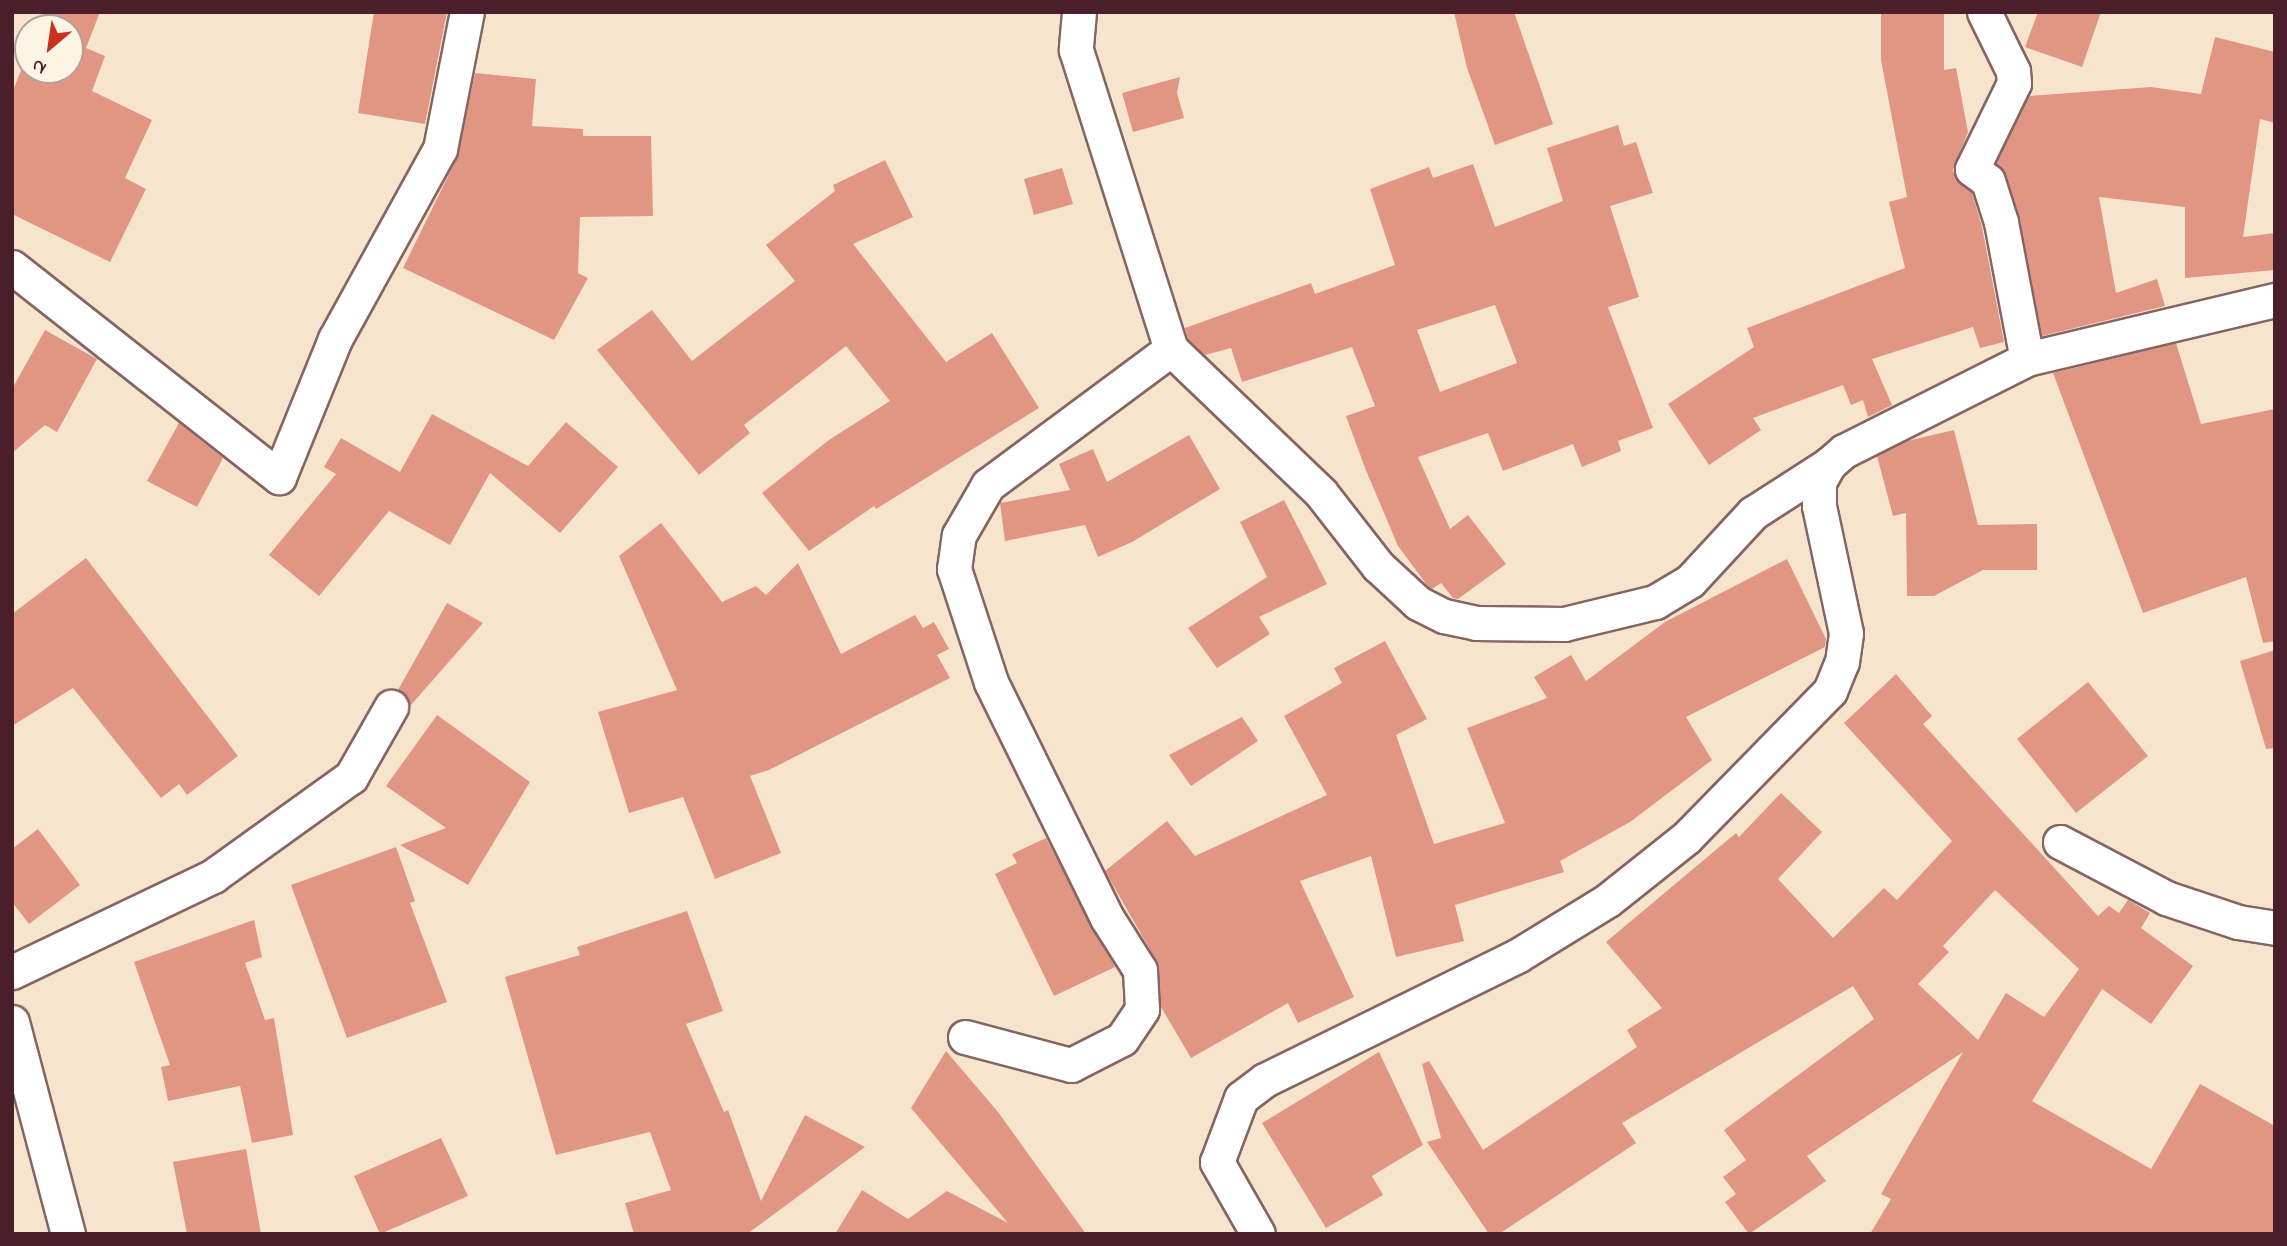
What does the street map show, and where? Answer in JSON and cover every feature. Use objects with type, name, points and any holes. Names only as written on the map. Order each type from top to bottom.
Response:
[{"type":"street","points":[[12,267],[279,477],[335,339],[440,149],[467,12]]},
{"type":"street","points":[[1079,12],[1076,50],[1171,349],[1321,493],[1402,591],[1444,617],[1476,623],[1564,624],[1655,602],[1690,581],[1753,513],[1829,464],[1844,451],[2027,359],[2275,300]]},
{"type":"street","points":[[1984,12],[2013,71],[2014,83],[1972,169],[1988,181],[2001,222],[2027,359]]},
{"type":"street","points":[[965,1037],[1071,1065],[1122,1039],[1142,1009],[1140,970],[1107,918],[991,682],[954,569],[959,535],[988,485],[1171,349]]},
{"type":"street","points":[[1258,1234],[1217,1162],[1241,1098],[1265,1080],[1517,956],[1608,900],[1686,838],[1830,691],[1842,662],[1846,633],[1819,506],[1819,482],[1829,464]]},
{"type":"street","points":[[12,972],[213,876],[351,778],[391,708]]},
{"type":"street","points":[[2060,842],[2166,898],[2238,922],[2275,928]]},
{"type":"street","points":[[12,1022],[68,1234]]},
{"type":"building","points":[[100,12],[86,48],[105,56],[92,91],[152,120],[125,178],[146,189],[110,262],[12,214],[12,93],[16,84],[84,84],[84,14],[43,14]]},
{"type":"building","points":[[374,12],[447,12],[425,124],[358,113]]},
{"type":"building","points":[[1454,12],[1514,12],[1553,124],[1495,145],[1467,68]]},
{"type":"building","points":[[1881,12],[1944,12],[1944,70],[1956,68],[1968,132],[1953,170],[1955,178],[1972,193],[1982,227],[2004,342],[1980,348],[1973,327],[1872,359],[1892,405],[1868,417],[1863,400],[1851,405],[1843,385],[1753,418],[1761,430],[1709,465],[1668,404],[1754,347],[1747,328],[1905,268],[1889,202],[1907,197],[1881,60]]},
{"type":"building","points":[[2038,12],[2101,12],[2082,67],[2025,47]]},
{"type":"building","points":[[2215,37],[2275,52],[2275,123],[2260,119],[2243,237],[2275,233],[2275,270],[2185,278],[2185,207],[2099,197],[2116,293],[2157,279],[2165,306],[2042,336],[2019,216],[2006,175],[1996,163],[2029,96],[2151,87],[2201,94]]},
{"type":"building","points":[[475,73],[536,79],[532,126],[583,129],[583,136],[651,136],[653,216],[580,217],[578,273],[588,278],[554,340],[403,268],[457,158]]},
{"type":"building","points":[[1180,77],[1177,93],[1184,118],[1133,132],[1122,93]]},
{"type":"building","points":[[1618,125],[1624,146],[1636,142],[1653,193],[1610,206],[1639,297],[1608,307],[1653,428],[1618,441],[1621,451],[1582,467],[1573,444],[1503,471],[1488,433],[1418,457],[1450,529],[1468,515],[1506,564],[1458,599],[1453,598],[1441,583],[1432,589],[1427,585],[1398,546],[1365,468],[1346,416],[1375,406],[1352,347],[1242,382],[1231,348],[1205,355],[1188,339],[1185,328],[1311,283],[1315,294],[1395,265],[1370,189],[1429,167],[1433,178],[1473,164],[1495,227],[1563,201],[1547,148]],"holes":[[[1495,305],[1517,363],[1440,392],[1417,330]]]},
{"type":"building","points":[[885,160],[913,217],[853,244],[946,362],[992,333],[1039,408],[876,509],[874,506],[809,551],[762,493],[829,440],[890,401],[846,346],[744,425],[750,433],[699,475],[597,350],[652,310],[692,361],[795,281],[766,245],[835,191],[833,185]]},
{"type":"building","points":[[1062,168],[1073,204],[1034,215],[1024,179]]},
{"type":"building","points":[[45,330],[97,359],[57,432],[45,425],[12,453],[12,389]]},
{"type":"building","points":[[2176,343],[2201,424],[2275,409],[2275,641],[2263,643],[2246,577],[2143,613],[2053,373]]},
{"type":"building","points":[[432,414],[528,466],[566,422],[618,467],[560,533],[490,473],[450,545],[389,511],[319,596],[269,555],[336,474],[324,467],[341,438],[400,472]]},
{"type":"building","points":[[179,423],[223,458],[197,507],[147,481]]},
{"type":"building","points":[[1954,430],[1978,525],[2037,524],[2037,570],[1983,570],[1934,596],[1907,596],[1906,513],[1893,516],[1877,456],[1907,441]]},
{"type":"building","points":[[1189,435],[1220,489],[1132,542],[1098,557],[1085,525],[1005,541],[1000,503],[1070,490],[1059,464],[1093,449],[1107,482]]},
{"type":"building","points":[[1284,500],[1327,584],[1259,617],[1270,634],[1217,668],[1188,628],[1267,577],[1240,522]]},
{"type":"building","points":[[661,523],[722,602],[756,586],[766,595],[798,563],[841,654],[915,615],[923,628],[934,622],[949,649],[937,655],[950,678],[769,770],[750,776],[781,853],[715,879],[683,797],[629,813],[598,712],[677,690],[619,556]]},
{"type":"building","points":[[86,558],[238,756],[187,795],[179,784],[161,798],[73,688],[12,726],[12,614]]},
{"type":"building","points":[[1787,559],[1826,639],[1825,647],[1686,717],[1712,760],[1630,822],[1560,861],[1564,872],[1455,905],[1464,941],[1396,957],[1371,856],[1300,881],[1354,997],[1298,1023],[1288,1003],[1191,1058],[1161,1007],[1156,960],[1105,871],[1167,821],[1195,856],[1327,795],[1284,716],[1342,683],[1334,668],[1385,641],[1427,719],[1396,735],[1434,844],[1505,823],[1467,728],[1547,698],[1534,677],[1571,655],[1586,681],[1665,622]]},
{"type":"building","points":[[447,603],[483,623],[410,706],[398,690]]},
{"type":"building","points":[[2275,650],[2275,748],[2266,749],[2240,661]]},
{"type":"building","points":[[1896,674],[1932,716],[1923,724],[2098,916],[2109,906],[2119,913],[2128,900],[2150,913],[2141,928],[2193,966],[2151,1024],[2102,989],[2032,1101],[2151,1169],[2200,1084],[2275,1126],[2275,1234],[1870,1234],[1891,1199],[1881,1194],[1963,1052],[1807,1156],[1826,1181],[1749,1234],[1725,1202],[1736,1194],[1723,1177],[1746,1160],[1724,1130],[1874,1019],[1853,986],[1622,1123],[1636,1143],[1499,1234],[1489,1234],[1427,1142],[1441,1138],[1422,1064],[1429,1061],[1483,1150],[1637,1047],[1627,1030],[1662,1008],[1606,942],[1736,833],[1739,837],[1781,793],[1822,832],[1778,879],[1833,938],[1884,888],[1897,900],[1952,841],[1844,723]],"holes":[[[1995,890],[2079,969],[2044,1017],[2006,993],[1978,1040],[1918,984],[1949,952],[1943,946]]]},
{"type":"building","points":[[2088,682],[2148,756],[2076,813],[2017,739]]},
{"type":"building","points":[[437,715],[530,782],[468,885],[400,845],[446,828],[386,786]]},
{"type":"building","points":[[1242,717],[1258,741],[1191,786],[1169,755]]},
{"type":"building","points":[[38,829],[80,885],[29,924],[12,902],[12,849]]},
{"type":"building","points":[[1046,838],[1115,967],[1054,996],[995,874],[1017,863],[1012,854]]},
{"type":"building","points":[[396,847],[415,901],[410,903],[447,1002],[347,1038],[291,885]]},
{"type":"building","points":[[687,911],[723,1011],[686,1024],[724,1112],[728,1110],[761,1201],[805,1115],[865,1147],[747,1234],[634,1234],[625,1203],[671,1190],[650,1132],[556,1155],[505,977],[580,955],[577,947]]},
{"type":"building","points":[[254,920],[262,957],[245,963],[265,1020],[274,1018],[293,1135],[252,1143],[240,1086],[168,1101],[161,1067],[170,1065],[134,962]]},
{"type":"building","points":[[946,1051],[998,1112],[1086,1234],[835,1234],[862,1190],[908,1219],[947,1191],[1008,1223],[911,1108]]},
{"type":"building","points":[[1379,1052],[1423,1145],[1372,1176],[1383,1195],[1326,1228],[1262,1123]]},
{"type":"building","points":[[441,1138],[468,1196],[380,1234],[354,1176]]},
{"type":"building","points":[[246,1149],[261,1234],[187,1234],[173,1162]]}]
